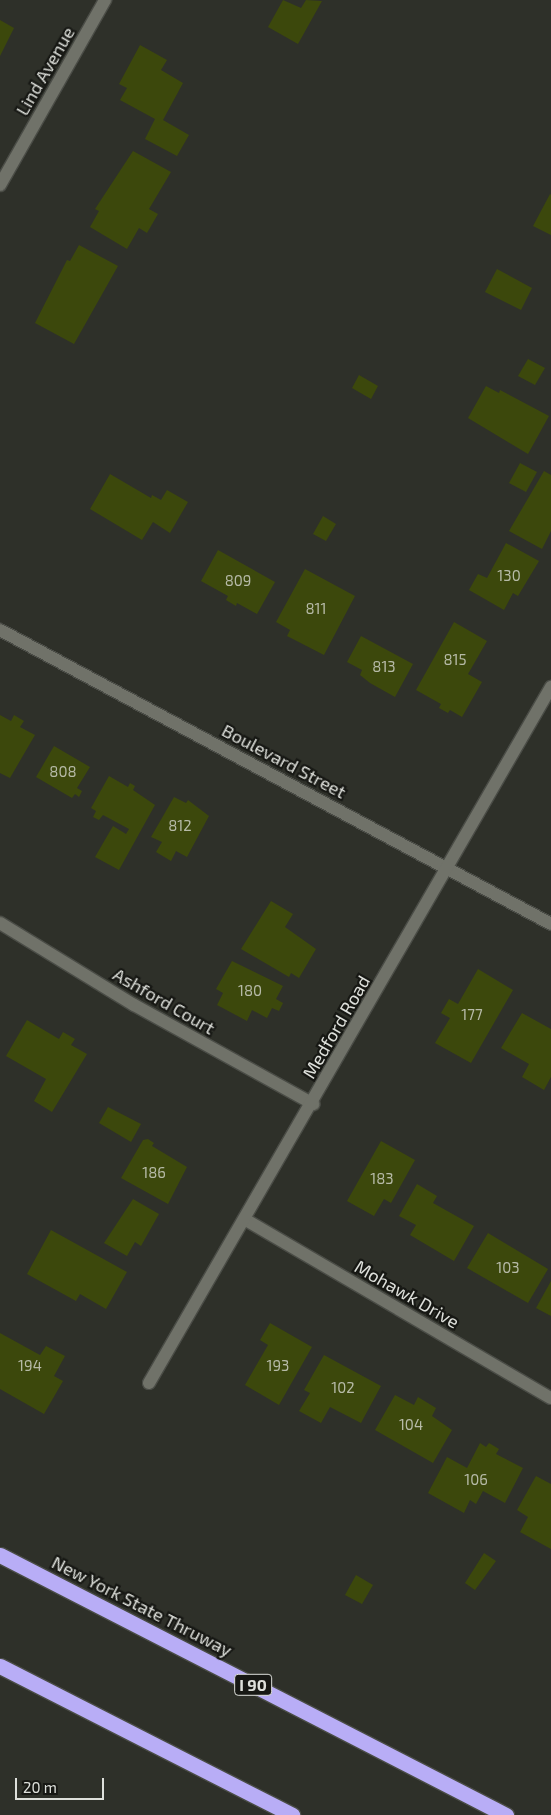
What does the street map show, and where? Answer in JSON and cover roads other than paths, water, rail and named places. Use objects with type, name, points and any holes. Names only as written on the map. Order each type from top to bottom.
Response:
[{"type":"highway","name":"New York State Thruway","points":[[0,1554],[506,1815]]},
{"type":"highway","points":[[0,1666],[292,1815]]},
{"type":"street","name":"Lind Avenue","points":[[0,186],[105,0]]},
{"type":"street","name":"Boulevard Street","points":[[0,630],[448,867],[551,924]]},
{"type":"street","name":"Medford Road","points":[[150,1383],[313,1104],[551,686]]},
{"type":"street","name":"Ashford Court","points":[[0,923],[134,1005],[313,1104]]},
{"type":"street","name":"Mohawk Drive","points":[[246,1220],[551,1398]]}]
